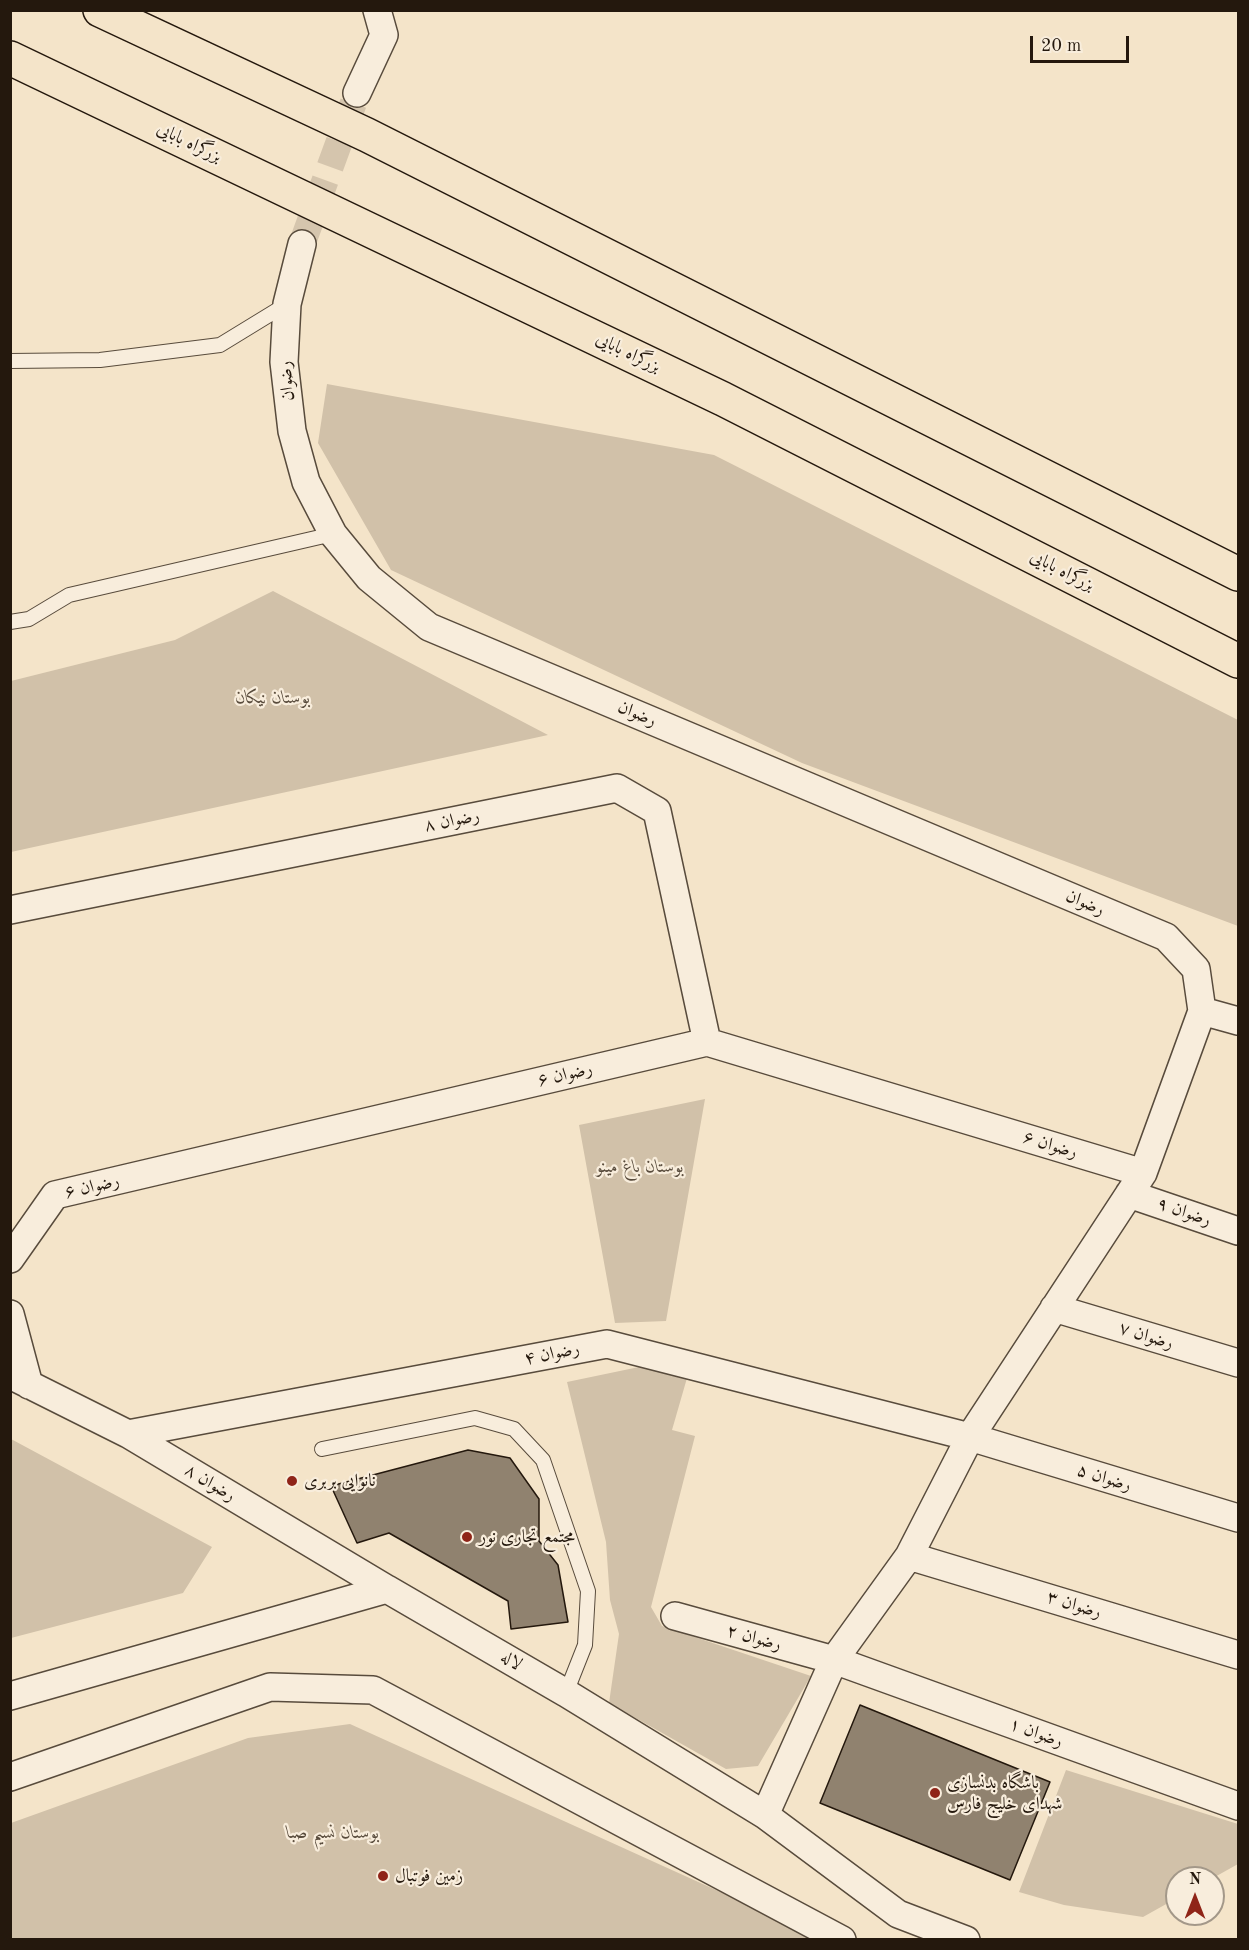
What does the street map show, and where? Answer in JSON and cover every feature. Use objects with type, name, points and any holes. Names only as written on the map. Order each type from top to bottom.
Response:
[{"type":"highway","points":[[100,10],[367,135],[1239,574]]},
{"type":"highway","name":"بزرگراه بابایی","points":[[10,58],[723,399],[1239,661]]},
{"type":"street","points":[[357,93],[384,35],[376,10]]},
{"type":"street","name":"رضوان","points":[[302,244],[287,304],[284,362],[292,431],[306,482],[333,534],[369,578],[429,627],[1166,937],[1196,969],[1202,1011]]},
{"type":"street","name":"رضوان ۸","points":[[10,910],[617,788],[657,811],[707,1042]]},
{"type":"street","points":[[765,1815],[834,1660],[909,1556],[970,1437],[1136,1183],[1202,1011],[1239,1021]]},
{"type":"street","name":"رضوان ۶","points":[[10,1259],[55,1195],[707,1042],[1136,1183]]},
{"type":"street","name":"رضوان ۹","points":[[1136,1183],[1239,1231]]},
{"type":"street","name":"رضوان ۷","points":[[1054,1308],[1239,1363]]},
{"type":"street","points":[[10,1314],[20,1380]]},
{"type":"street","name":"رضوان ۴","points":[[128,1434],[607,1344],[970,1437]]},
{"type":"street","name":"رضوان ۸","points":[[20,1380],[128,1434],[387,1589]]},
{"type":"street","name":"رضوان ۵","points":[[970,1437],[1239,1518]]},
{"type":"street","name":"رضوان ۳","points":[[909,1556],[1239,1654]]},
{"type":"street","points":[[10,1696],[387,1589]]},
{"type":"street","name":"لاله","points":[[387,1589],[566,1693],[765,1815],[898,1914],[966,1940]]},
{"type":"street","name":"رضوان ۲","points":[[675,1616],[834,1660]]},
{"type":"street","name":"رضوان ۱","points":[[834,1660],[1239,1806]]},
{"type":"street","points":[[10,1777],[270,1687],[373,1690],[842,1940]]},
{"type":"lane","points":[[10,361],[100,360],[220,345],[287,304]]},
{"type":"lane","points":[[10,622],[29,619],[69,595],[333,534]]},
{"type":"lane","points":[[322,1449],[475,1418],[514,1429],[543,1460],[588,1591],[585,1645],[566,1693]]},
{"type":"green space","points":[[327,384],[714,455],[1238,720],[1238,926],[802,763],[391,570],[318,443]]},
{"type":"green space","name":"بوستان نیکان","points":[[273,591],[548,735],[11,852],[11,681],[175,640]]},
{"type":"green space","name":"بوستان باغ مینو","points":[[705,1099],[666,1321],[615,1323],[579,1125]]},
{"type":"green space","points":[[639,1367],[687,1378],[672,1430],[695,1436],[651,1607],[662,1626],[811,1676],[758,1766],[726,1769],[609,1703],[619,1634],[610,1600],[606,1542],[567,1382]]},
{"type":"green space","points":[[11,1439],[212,1547],[183,1593],[11,1638]]},
{"type":"green space","name":"بوستان نسیم صبا","points":[[350,1724],[824,1939],[11,1940],[11,1823],[248,1738]]},
{"type":"green space","points":[[1066,1770],[1238,1824],[1238,1864],[1225,1871],[1225,1866],[1165,1866],[1165,1905],[1143,1917],[1064,1905],[1019,1892]]},
{"type":"building","name":"مجتمع تجاری نور","points":[[468,1450],[510,1458],[539,1499],[539,1541],[558,1565],[568,1622],[511,1629],[508,1601],[389,1533],[357,1543],[331,1486]]},
{"type":"building","name":"باشگاه بدنسازی شهدای خلیج فارس","points":[[860,1705],[1050,1782],[1010,1880],[820,1803]]},
{"type":"tunnel","points":[[302,244],[357,93]]},
{"type":"place","name":"نانوایی بربری","points":[[292,1481]]},
{"type":"place","name":"مجتمع تجاری نور","points":[[467,1537]]},
{"type":"place","name":"باشگاه بدنسازی شهدای خلیج فارس","points":[[935,1793]]},
{"type":"place","name":"زمین فوتبال","points":[[383,1876]]}]
